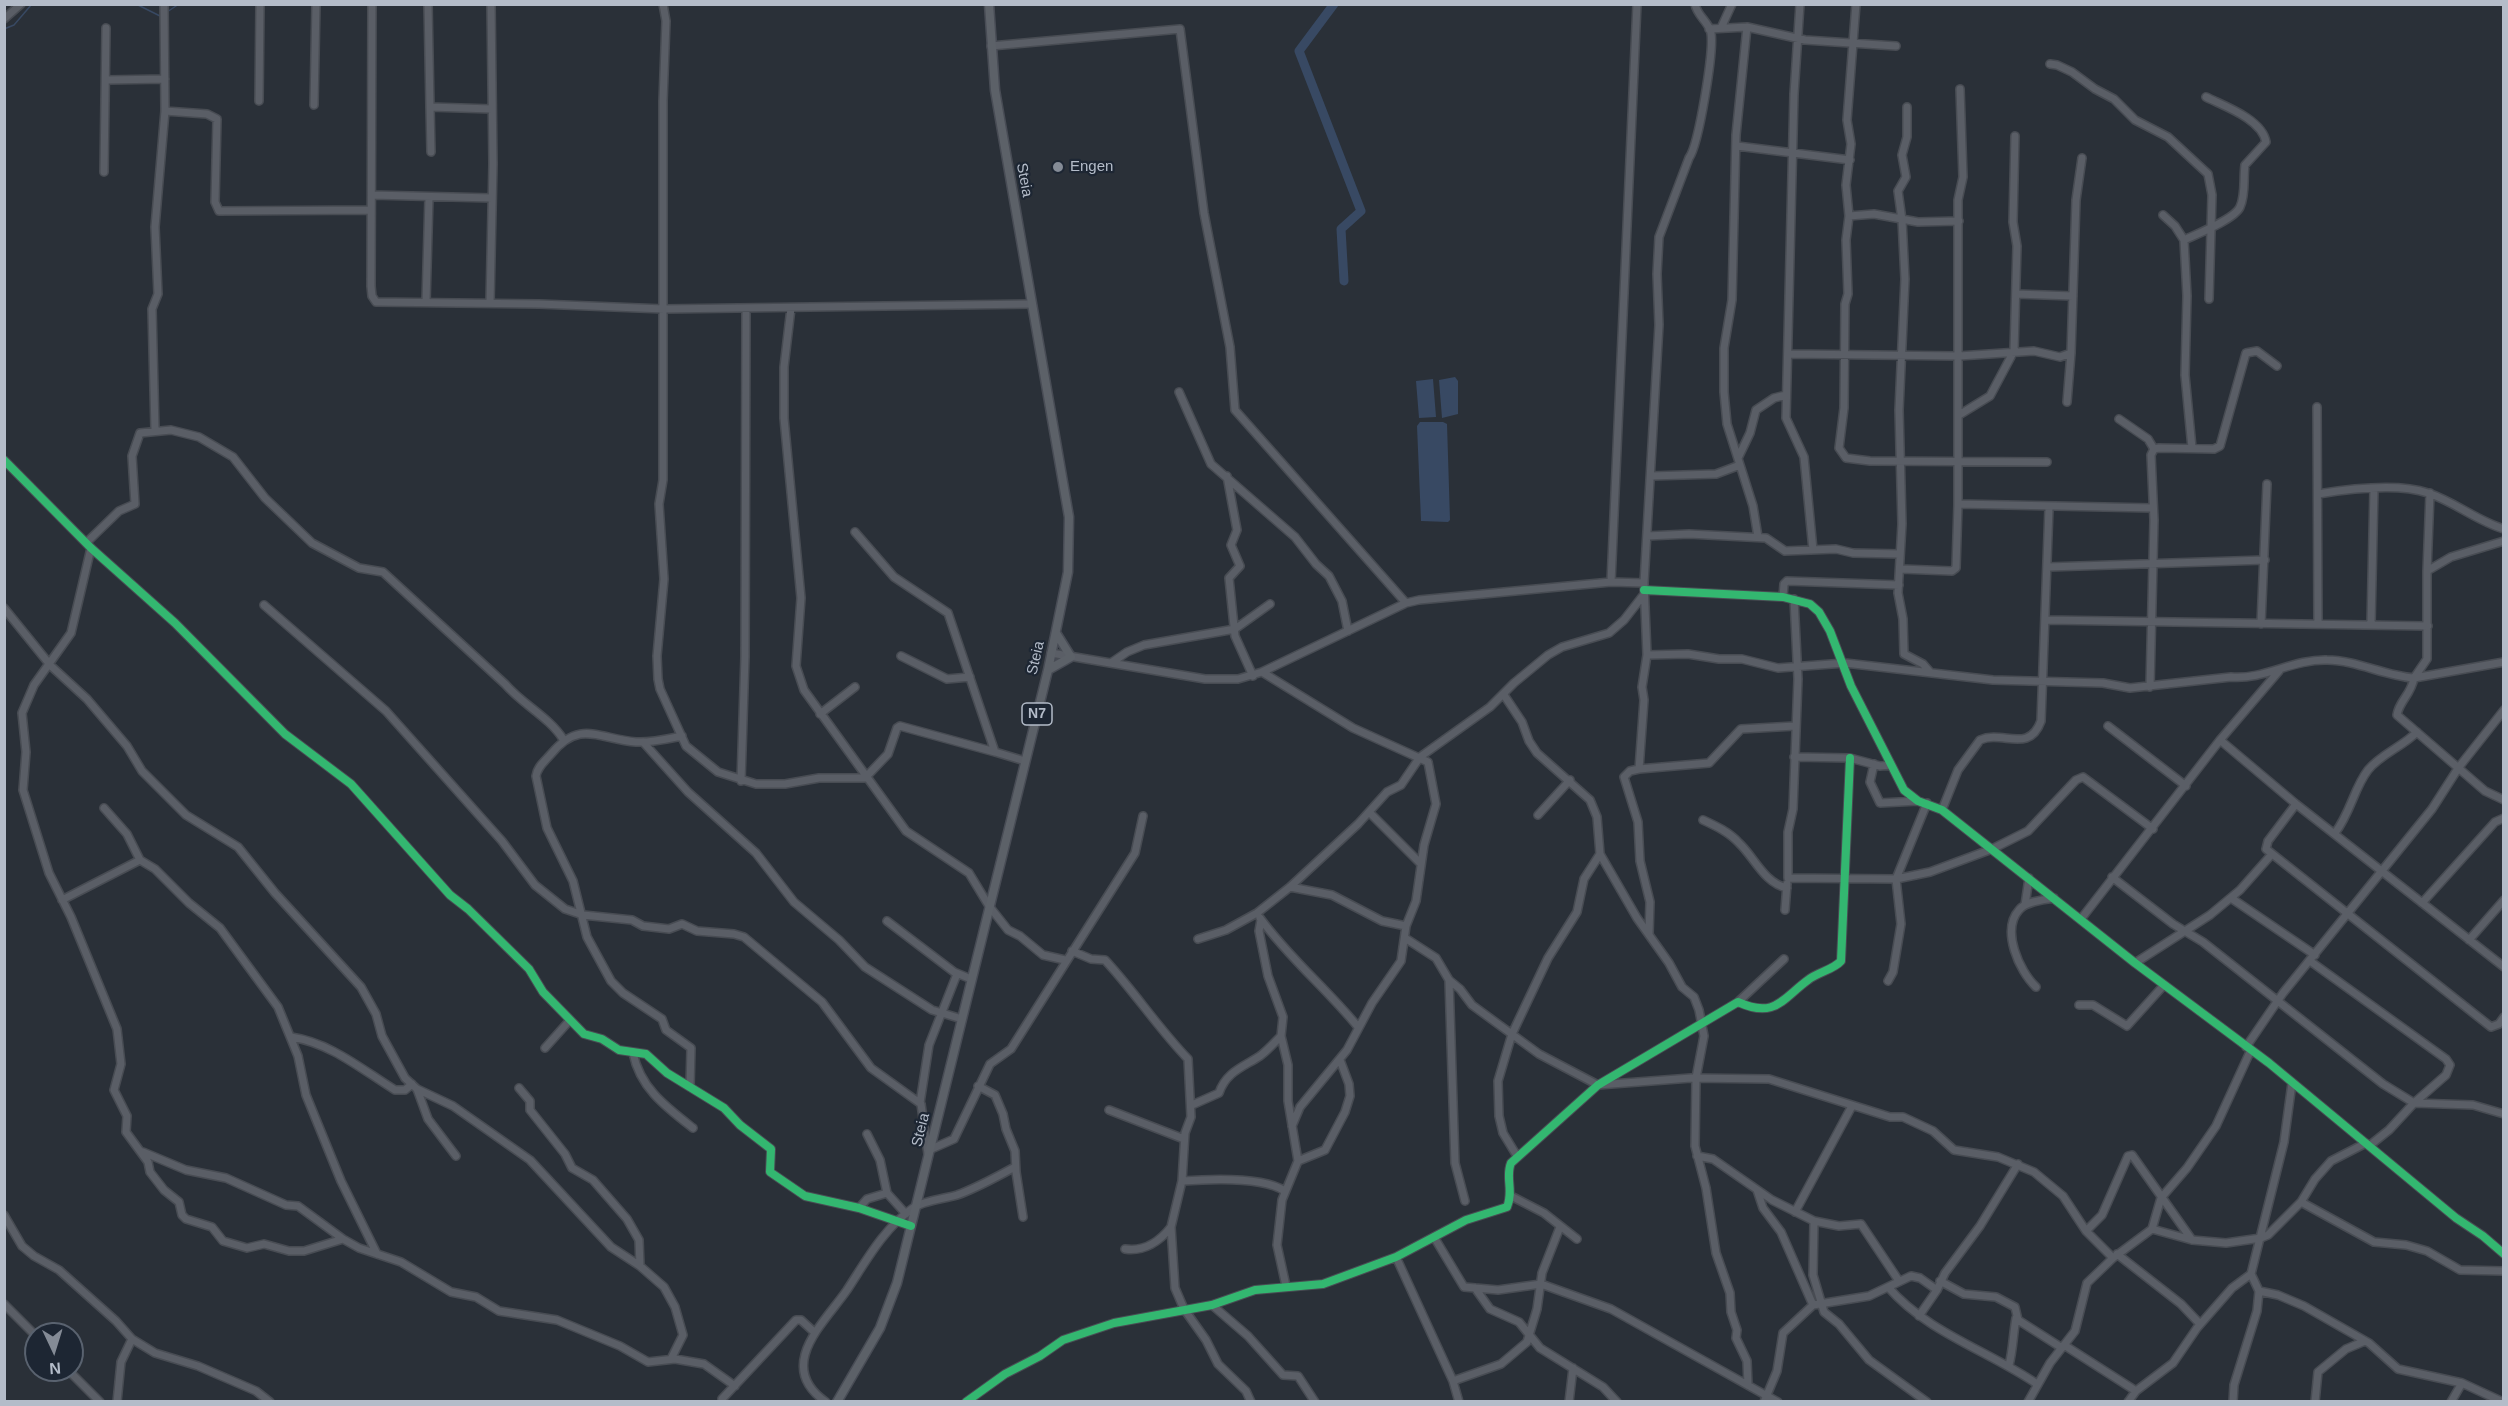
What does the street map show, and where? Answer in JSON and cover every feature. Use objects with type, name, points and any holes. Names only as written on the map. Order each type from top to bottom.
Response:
[{"type":"main road","name":"Steia","points":[[837,1401],[880,1328],[897,1283],[1048,670],[1068,572],[1069,517],[995,90],[989,4]]},
{"type":"main road","points":[[1048,670],[1071,657],[1056,633]]},
{"type":"street","points":[[4,19],[21,4]]},
{"type":"street","points":[[155,430],[152,309],[158,294],[155,227],[165,111],[164,4]]},
{"type":"street","points":[[258,101],[260,4]]},
{"type":"street","points":[[314,105],[316,4]]},
{"type":"street","points":[[372,4],[373,300],[664,309],[1032,304]]},
{"type":"street","points":[[428,4],[431,152]]},
{"type":"street","points":[[490,303],[491,4]]},
{"type":"street","points":[[663,4],[666,21],[663,112],[663,480],[659,504],[663,579],[657,667],[660,689],[682,736],[691,752],[718,772],[741,781],[768,785],[819,778],[861,779],[867,776],[888,754],[897,728],[900,726],[1025,761]]},
{"type":"street","points":[[1611,582],[1637,4]]},
{"type":"street","points":[[1639,769],[1644,700],[1642,687],[1647,655],[1645,589],[1659,325],[1657,274],[1659,237],[1689,158],[1695,149],[1703,116],[1709,65],[1709,29],[1697,13],[1695,4]]},
{"type":"street","points":[[1721,28],[1732,4]]},
{"type":"street","points":[[1800,4],[1792,152],[1790,354],[1786,418],[1804,458],[1813,550]]},
{"type":"street","points":[[1856,4],[1847,120],[1850,160],[1846,185],[1849,216],[1846,240],[1848,294],[1845,304],[1844,408],[1839,448],[1842,454],[1854,459],[2047,462]]},
{"type":"street","points":[[1709,29],[1747,27],[1797,38],[1896,46]]},
{"type":"street","points":[[1747,27],[1737,146],[1731,310],[1723,353],[1726,424],[1753,506],[1758,537]]},
{"type":"street","points":[[104,172],[106,28]]},
{"type":"street","points":[[991,46],[1180,30],[1204,213],[1230,347],[1235,410],[1406,603]]},
{"type":"street","points":[[2050,64],[2064,67],[2114,99],[2135,120],[2168,137],[2205,170],[2212,195],[2209,228],[2209,299]]},
{"type":"street","points":[[106,80],[165,79]]},
{"type":"street","points":[[1901,569],[1952,571],[1956,568],[1959,415],[1958,200],[1963,170],[1960,89]]},
{"type":"street","points":[[2184,240],[2230,216],[2240,207],[2246,182],[2245,165],[2266,142],[2261,130],[2249,121],[2206,97]]},
{"type":"street","points":[[430,107],[492,109]]},
{"type":"street","points":[[1907,107],[1907,137],[1902,155],[1906,177],[1898,191],[1905,279],[1900,355],[1901,569],[1898,596],[1903,620],[1904,654],[1923,664],[1930,672]]},
{"type":"street","points":[[165,111],[207,114],[217,119],[215,201],[219,211],[371,210]]},
{"type":"street","points":[[1959,415],[1990,396],[2014,351],[2017,246],[2013,222],[2015,136]]},
{"type":"street","points":[[1737,146],[1850,160]]},
{"type":"street","points":[[2067,402],[2072,353],[2076,200],[2082,158]]},
{"type":"street","points":[[372,195],[492,198]]},
{"type":"street","points":[[426,302],[429,197]]},
{"type":"street","points":[[1849,216],[1874,214],[1902,220],[1959,221]]},
{"type":"street","points":[[2163,215],[2175,225],[2184,240],[2187,296],[2185,375],[2192,448]]},
{"type":"street","points":[[2016,294],[2073,296]]},
{"type":"street","points":[[741,781],[745,657],[746,308]]},
{"type":"street","points":[[791,308],[784,367],[784,418],[801,598],[796,666],[804,690],[906,831],[969,873],[989,906],[1008,930],[1020,936],[1043,955],[1065,960]]},
{"type":"street","points":[[1790,354],[1959,356],[2034,351],[2060,357],[2072,353]]},
{"type":"street","points":[[2154,449],[2214,449],[2223,440],[2246,353],[2257,351],[2277,366]]},
{"type":"street","points":[[1179,392],[1206,455],[1218,472],[1227,476],[1295,537],[1327,574],[1342,601],[1348,631]]},
{"type":"street","points":[[1651,476],[1716,474],[1739,462],[1756,410],[1774,398],[1786,395]]},
{"type":"street","points":[[2318,406],[2318,624]]},
{"type":"street","points":[[2119,418],[2148,439],[2154,449]]},
{"type":"street","points":[[343,1239],[304,1251],[289,1251],[264,1244],[247,1248],[230,1244],[223,1241],[212,1227],[186,1219],[179,1202],[164,1190],[150,1172],[141,1151],[126,1132],[127,1116],[114,1092],[121,1064],[117,1029],[49,873],[23,790],[26,752],[22,713],[34,685],[51,666],[74,624],[89,545],[119,511],[135,504],[133,453],[140,433],[155,430],[192,434],[233,457],[265,498],[312,543],[359,568],[383,572],[505,684],[519,700],[556,729],[563,739]]},
{"type":"street","points":[[2150,687],[2153,508],[2151,455],[2154,449]]},
{"type":"street","points":[[4,460],[89,545],[175,623],[285,734],[351,784],[450,896],[468,909],[529,969],[543,992],[588,1036],[602,1039],[619,1050],[646,1054],[667,1073],[724,1108],[740,1125],[771,1149],[769,1169],[772,1174],[805,1196],[859,1208],[911,1226]]},
{"type":"street","points":[[1227,476],[1237,530],[1231,545],[1240,566],[1229,578],[1235,629],[1238,645],[1253,676]]},
{"type":"street","points":[[2261,624],[2267,484]]},
{"type":"street","points":[[2318,494],[2374,489],[2407,489],[2430,493],[2489,525],[2504,529]]},
{"type":"street","points":[[2371,624],[2374,489]]},
{"type":"street","points":[[2430,493],[2426,662],[2414,678],[2411,691],[2401,703],[2397,715],[2485,790],[2504,800]]},
{"type":"street","points":[[1958,504],[2049,508],[2153,508]]},
{"type":"street","points":[[1942,810],[1958,770],[1980,740],[2025,739],[2038,731],[2041,721],[2047,620],[2049,508]]},
{"type":"street","points":[[855,532],[894,577],[948,613],[995,752]]},
{"type":"street","points":[[1647,536],[1689,534],[1758,537],[1772,540],[1785,551],[1836,549],[1854,553],[1900,554]]},
{"type":"street","points":[[2427,571],[2451,557],[2504,541]]},
{"type":"street","points":[[2048,567],[2265,560]]},
{"type":"street","points":[[1784,597],[1784,584],[1787,581],[1899,585]]},
{"type":"street","points":[[1051,653],[1205,679],[1230,680],[1253,676],[1406,603],[1428,598],[1611,582],[1645,589],[1784,597],[1810,604],[1819,612],[1845,663],[1851,686],[1904,790],[1918,801]]},
{"type":"street","points":[[1198,939],[1226,930],[1257,913],[1290,887],[1387,792],[1402,784],[1420,757],[1504,695],[1514,683],[1548,655],[1562,647],[1609,633],[1624,621],[1645,589]]},
{"type":"street","points":[[1785,910],[1788,832],[1792,809],[1797,666],[1794,599]]},
{"type":"street","points":[[264,604],[386,711],[502,840],[539,889],[565,909],[583,915],[632,920],[644,926],[669,929],[682,924],[697,931],[735,934],[744,937],[822,1002],[871,1068],[920,1103],[923,1108],[929,1153],[954,1139],[990,1064],[1011,1049],[1065,960],[1135,853],[1143,816]]},
{"type":"street","points":[[1111,663],[1126,652],[1144,645],[1235,629],[1270,604]]},
{"type":"street","points":[[4,608],[51,666],[87,699],[127,746],[142,771],[186,815],[238,847],[268,885],[361,987],[376,1014],[382,1036],[402,1074],[415,1087],[453,1106],[526,1157],[571,1202],[611,1247],[640,1266],[664,1287],[675,1307],[683,1335],[671,1359]]},
{"type":"street","points":[[2047,620],[2428,626]]},
{"type":"street","points":[[1647,655],[1688,654],[1719,659],[1742,659],[1778,668],[1845,663],[1993,680],[2150,687],[2231,677],[2245,679],[2279,671],[2300,663],[2329,660],[2414,678],[2504,663]]},
{"type":"street","points":[[901,656],[947,679],[970,677]]},
{"type":"street","points":[[2081,919],[2112,876],[2153,829],[2220,740],[2279,671]]},
{"type":"street","points":[[1262,672],[1353,728],[1420,757],[1430,765],[1437,797],[1421,864],[1416,901],[1406,926],[1399,967],[1358,1027],[1340,1060],[1302,1105],[1292,1126]]},
{"type":"street","points":[[820,714],[855,687]]},
{"type":"street","points":[[1504,695],[1522,722],[1529,741],[1537,753],[1590,800],[1596,812],[1600,854],[1683,987],[1694,997],[1700,1012],[1704,1036],[1696,1078],[1694,1137],[1706,1188],[1716,1253],[1730,1293],[1731,1312],[1737,1330],[1736,1338],[1747,1361],[1748,1384]]},
{"type":"street","points":[[2028,1401],[2078,1324],[2087,1283],[2115,1256],[2152,1229],[2161,1198],[2187,1168],[2216,1126],[2246,1067],[2248,1050],[2278,1002],[2432,809],[2459,767],[2504,710]]},
{"type":"street","points":[[1649,934],[1650,902],[1640,861],[1638,822],[1624,777],[1630,771],[1639,769],[1709,763],[1741,729],[1795,726]]},
{"type":"street","points":[[2108,726],[2186,786]]},
{"type":"street","points":[[2335,834],[2346,819],[2368,769],[2417,732]]},
{"type":"street","points":[[682,736],[643,742],[583,734],[563,739],[537,770],[536,776],[547,828],[573,881],[587,937],[616,987],[662,1019],[666,1030],[691,1048],[690,1087]]},
{"type":"street","points":[[2220,740],[2296,804],[2504,967]]},
{"type":"street","points":[[643,742],[688,792],[756,853],[794,902],[839,940],[865,967],[932,1010],[962,1019]]},
{"type":"street","points":[[1794,757],[1850,758],[1874,764],[1891,765]]},
{"type":"street","points":[[1738,1002],[1769,1009],[1787,1000],[1808,980],[1838,964],[1842,957],[1850,758]]},
{"type":"street","points":[[1874,764],[1870,782],[1880,803],[1918,801],[1942,810],[2135,963],[2292,1083],[2504,1254]]},
{"type":"street","points":[[1788,878],[1896,879],[1930,872],[1992,849],[2028,831],[2076,780],[2083,777],[2153,829]]},
{"type":"street","points":[[1538,815],[1570,780]]},
{"type":"street","points":[[1888,981],[1893,972],[1900,924],[1896,879],[1927,803]]},
{"type":"street","points":[[2296,804],[2266,844],[2266,849],[2491,1026],[2499,1024],[2504,1017]]},
{"type":"street","points":[[104,808],[127,834],[140,860],[155,869],[189,903],[220,928],[278,1007],[300,1064],[306,1095],[341,1181],[378,1254]]},
{"type":"street","points":[[1369,812],[1421,864]]},
{"type":"street","points":[[2422,903],[2456,868],[2494,822],[2504,818]]},
{"type":"street","points":[[1703,820],[1726,832],[1739,843],[1772,882],[1787,888]]},
{"type":"street","points":[[1517,1156],[1503,1133],[1496,1095],[1498,1081],[1512,1034],[1548,958],[1574,916],[1584,879],[1600,854]]},
{"type":"street","points":[[2135,963],[2186,931],[2231,898],[2272,854]]},
{"type":"street","points":[[62,900],[140,860]]},
{"type":"street","points":[[2112,876],[2383,1084],[2414,1103],[2473,1105],[2504,1114]]},
{"type":"street","points":[[2029,878],[2025,905],[2016,916],[2012,941],[2024,972],[2036,987]]},
{"type":"street","points":[[1290,887],[1332,895],[1382,921],[1406,926]]},
{"type":"street","points":[[2025,905],[2054,898]]},
{"type":"street","points":[[2152,1229],[2192,1240],[2226,1243],[2268,1235],[2301,1202],[2315,1179],[2331,1161],[2368,1144],[2389,1130],[2450,1070],[2449,1062],[2231,898]]},
{"type":"street","points":[[2469,940],[2504,900]]},
{"type":"street","points":[[1257,913],[1278,944],[1320,983],[1358,1027]]},
{"type":"street","points":[[1261,920],[1259,934],[1268,976],[1283,1017],[1281,1036],[1288,1065],[1288,1101],[1298,1161],[1285,1191],[1277,1245],[1286,1286]]},
{"type":"street","points":[[887,921],[957,974],[971,980]]},
{"type":"street","points":[[1405,938],[1436,958],[1449,980],[1472,1005],[1548,1059],[1598,1085],[1696,1078],[1769,1079],[1890,1117],[1903,1117],[1933,1131],[1954,1150],[1993,1156],[2018,1164],[2043,1178],[2063,1196],[2085,1231],[2181,1304],[2200,1324]]},
{"type":"street","points":[[1072,951],[1105,960],[1137,997],[1164,1034],[1188,1059],[1191,1106],[1184,1139],[1182,1181],[1171,1227],[1175,1288],[1184,1309],[1206,1340],[1218,1364],[1246,1391],[1251,1401]]},
{"type":"street","points":[[966,1401],[1005,1374],[1040,1356],[1064,1340],[1114,1323],[1212,1305],[1255,1290],[1323,1284],[1396,1257],[1466,1220],[1504,1208],[1511,1196],[1509,1167],[1517,1156],[1598,1085],[1738,1002],[1784,959]]},
{"type":"street","points":[[920,1103],[927,1054],[957,974]]},
{"type":"street","points":[[1449,980],[1455,1163],[1466,1201]]},
{"type":"street","points":[[2079,1005],[2093,1005],[2127,1026],[2164,985]]},
{"type":"street","points":[[545,1048],[570,1020]]},
{"type":"street","points":[[1191,1106],[1219,1093],[1222,1083],[1240,1065],[1260,1056],[1281,1036]]},
{"type":"street","points":[[291,1037],[309,1040],[334,1050],[395,1090],[415,1087]]},
{"type":"street","points":[[633,1053],[636,1066],[657,1101],[693,1128]]},
{"type":"street","points":[[1298,1161],[1325,1150],[1344,1112],[1350,1096],[1349,1084],[1340,1060]]},
{"type":"street","points":[[2128,1401],[2136,1391],[2173,1363],[2200,1324],[2232,1288],[2251,1274],[2284,1143],[2292,1083]]},
{"type":"street","points":[[978,1086],[997,1098],[1015,1151],[1015,1167],[1023,1217]]},
{"type":"street","points":[[415,1087],[428,1119],[456,1156]]},
{"type":"street","points":[[519,1088],[530,1101],[530,1110],[565,1154],[572,1168],[593,1180],[627,1219],[639,1240],[640,1266]]},
{"type":"street","points":[[1795,1212],[1852,1106]]},
{"type":"street","points":[[1109,1110],[1184,1139]]},
{"type":"street","points":[[867,1134],[880,1160],[887,1193],[906,1214]]},
{"type":"street","points":[[141,1151],[186,1170],[226,1178],[286,1205],[298,1206],[343,1239],[401,1262],[451,1292],[480,1299],[496,1310],[556,1320],[620,1346],[648,1362],[671,1359],[704,1364],[735,1386]]},
{"type":"street","points":[[2085,1231],[2102,1215],[2130,1155],[2135,1157],[2192,1240]]},
{"type":"street","points":[[1697,1156],[1713,1159],[1757,1190],[1814,1221],[1829,1225],[1861,1224],[1899,1281]]},
{"type":"street","points":[[1919,1316],[1937,1290],[1940,1281],[2003,1191],[2018,1164]]},
{"type":"street","points":[[826,1401],[812,1390],[805,1375],[807,1351],[813,1331],[840,1299],[873,1250],[916,1206],[957,1195],[1015,1167]]},
{"type":"street","points":[[1182,1181],[1244,1179],[1277,1186],[1285,1191]]},
{"type":"street","points":[[1757,1190],[1763,1208],[1781,1232],[1813,1305]]},
{"type":"street","points":[[859,1208],[867,1199],[887,1193]]},
{"type":"street","points":[[1511,1196],[1544,1213],[1577,1239]]},
{"type":"street","points":[[2301,1202],[2374,1242],[2406,1245],[2427,1251],[2460,1270],[2504,1271]]},
{"type":"street","points":[[4,1215],[22,1246],[34,1256],[60,1270],[116,1321],[132,1339],[155,1353],[217,1373],[256,1391],[270,1401]]},
{"type":"street","points":[[1814,1221],[1813,1275],[1824,1312],[1839,1324],[1862,1354],[1927,1401]]},
{"type":"street","points":[[1125,1249],[1140,1249],[1163,1238],[1171,1227]]},
{"type":"street","points":[[1454,1380],[1507,1360],[1523,1347],[1530,1336],[1545,1262],[1560,1227]]},
{"type":"street","points":[[1434,1237],[1461,1285],[1498,1290],[1541,1284],[1624,1316],[1748,1384],[1765,1398],[1779,1401]]},
{"type":"street","points":[[1396,1257],[1454,1380],[1459,1401]]},
{"type":"street","points":[[2234,1401],[2234,1385],[2257,1311],[2259,1291],[2251,1274]]},
{"type":"street","points":[[1765,1398],[1777,1371],[1783,1333],[1813,1305],[1869,1296],[1899,1281],[1917,1277],[1937,1290]]},
{"type":"street","points":[[1940,1281],[1964,1294],[1996,1297],[2015,1307],[2016,1318],[2011,1346],[2013,1351],[2009,1365]]},
{"type":"street","points":[[1887,1287],[1919,1316],[1950,1336],[2009,1365],[2037,1384]]},
{"type":"street","points":[[1474,1288],[1490,1309],[1519,1322],[1540,1348],[1608,1392],[1617,1401]]},
{"type":"street","points":[[2259,1291],[2293,1300],[2365,1341],[2381,1352],[2398,1369],[2462,1383],[2503,1401]]},
{"type":"street","points":[[4,1304],[24,1324]]},
{"type":"street","points":[[1212,1305],[1248,1336],[1283,1375],[1298,1376],[1315,1401]]},
{"type":"street","points":[[2016,1318],[2136,1391]]},
{"type":"street","points":[[722,1399],[796,1320],[801,1320],[813,1331]]},
{"type":"street","points":[[117,1401],[121,1362],[132,1339]]},
{"type":"street","points":[[2315,1401],[2318,1372],[2346,1349],[2365,1341]]},
{"type":"street","points":[[1569,1401],[1573,1368]]},
{"type":"street","points":[[80,1382],[100,1401]]},
{"type":"street","points":[[2451,1401],[2462,1383]]},
{"type":"water","points":[[1455,377],[1458,381],[1458,414],[1442,418],[1439,380]]},
{"type":"water","points":[[1433,379],[1436,417],[1419,418],[1416,381]]},
{"type":"water","points":[[1420,422],[1447,424],[1450,520],[1448,522],[1421,521],[1417,426]]},
{"type":"waterway","points":[[4,29],[14,25],[32,4]]},
{"type":"waterway","points":[[136,4],[160,16]]},
{"type":"waterway","points":[[167,12],[179,4]]},
{"type":"waterway","points":[[1334,4],[1299,51],[1361,211],[1341,229],[1344,281]]},
{"type":"cycle path","points":[[4,460],[91,548],[175,623],[285,734],[351,784],[450,895],[468,909],[529,969],[543,992],[584,1034],[602,1039],[619,1050],[646,1054],[667,1073],[724,1108],[740,1125],[771,1149],[770,1172],[805,1196],[859,1208],[911,1226]]},
{"type":"cycle path","points":[[1644,590],[1783,597],[1810,604],[1819,612],[1830,631],[1851,686],[1904,790],[1918,801],[1942,810],[2135,963],[2269,1063],[2456,1218],[2504,1254]]},
{"type":"cycle path","points":[[966,1402],[1005,1374],[1040,1356],[1063,1340],[1114,1323],[1212,1305],[1255,1290],[1323,1284],[1396,1257],[1466,1220],[1507,1207],[1510,1195],[1509,1168],[1511,1163],[1598,1085],[1738,1002],[1751,1007],[1770,1008],[1784,1000],[1812,977],[1834,967],[1841,961],[1850,758]]},
{"type":"place","name":"Engen","points":[[1058,167]]}]
